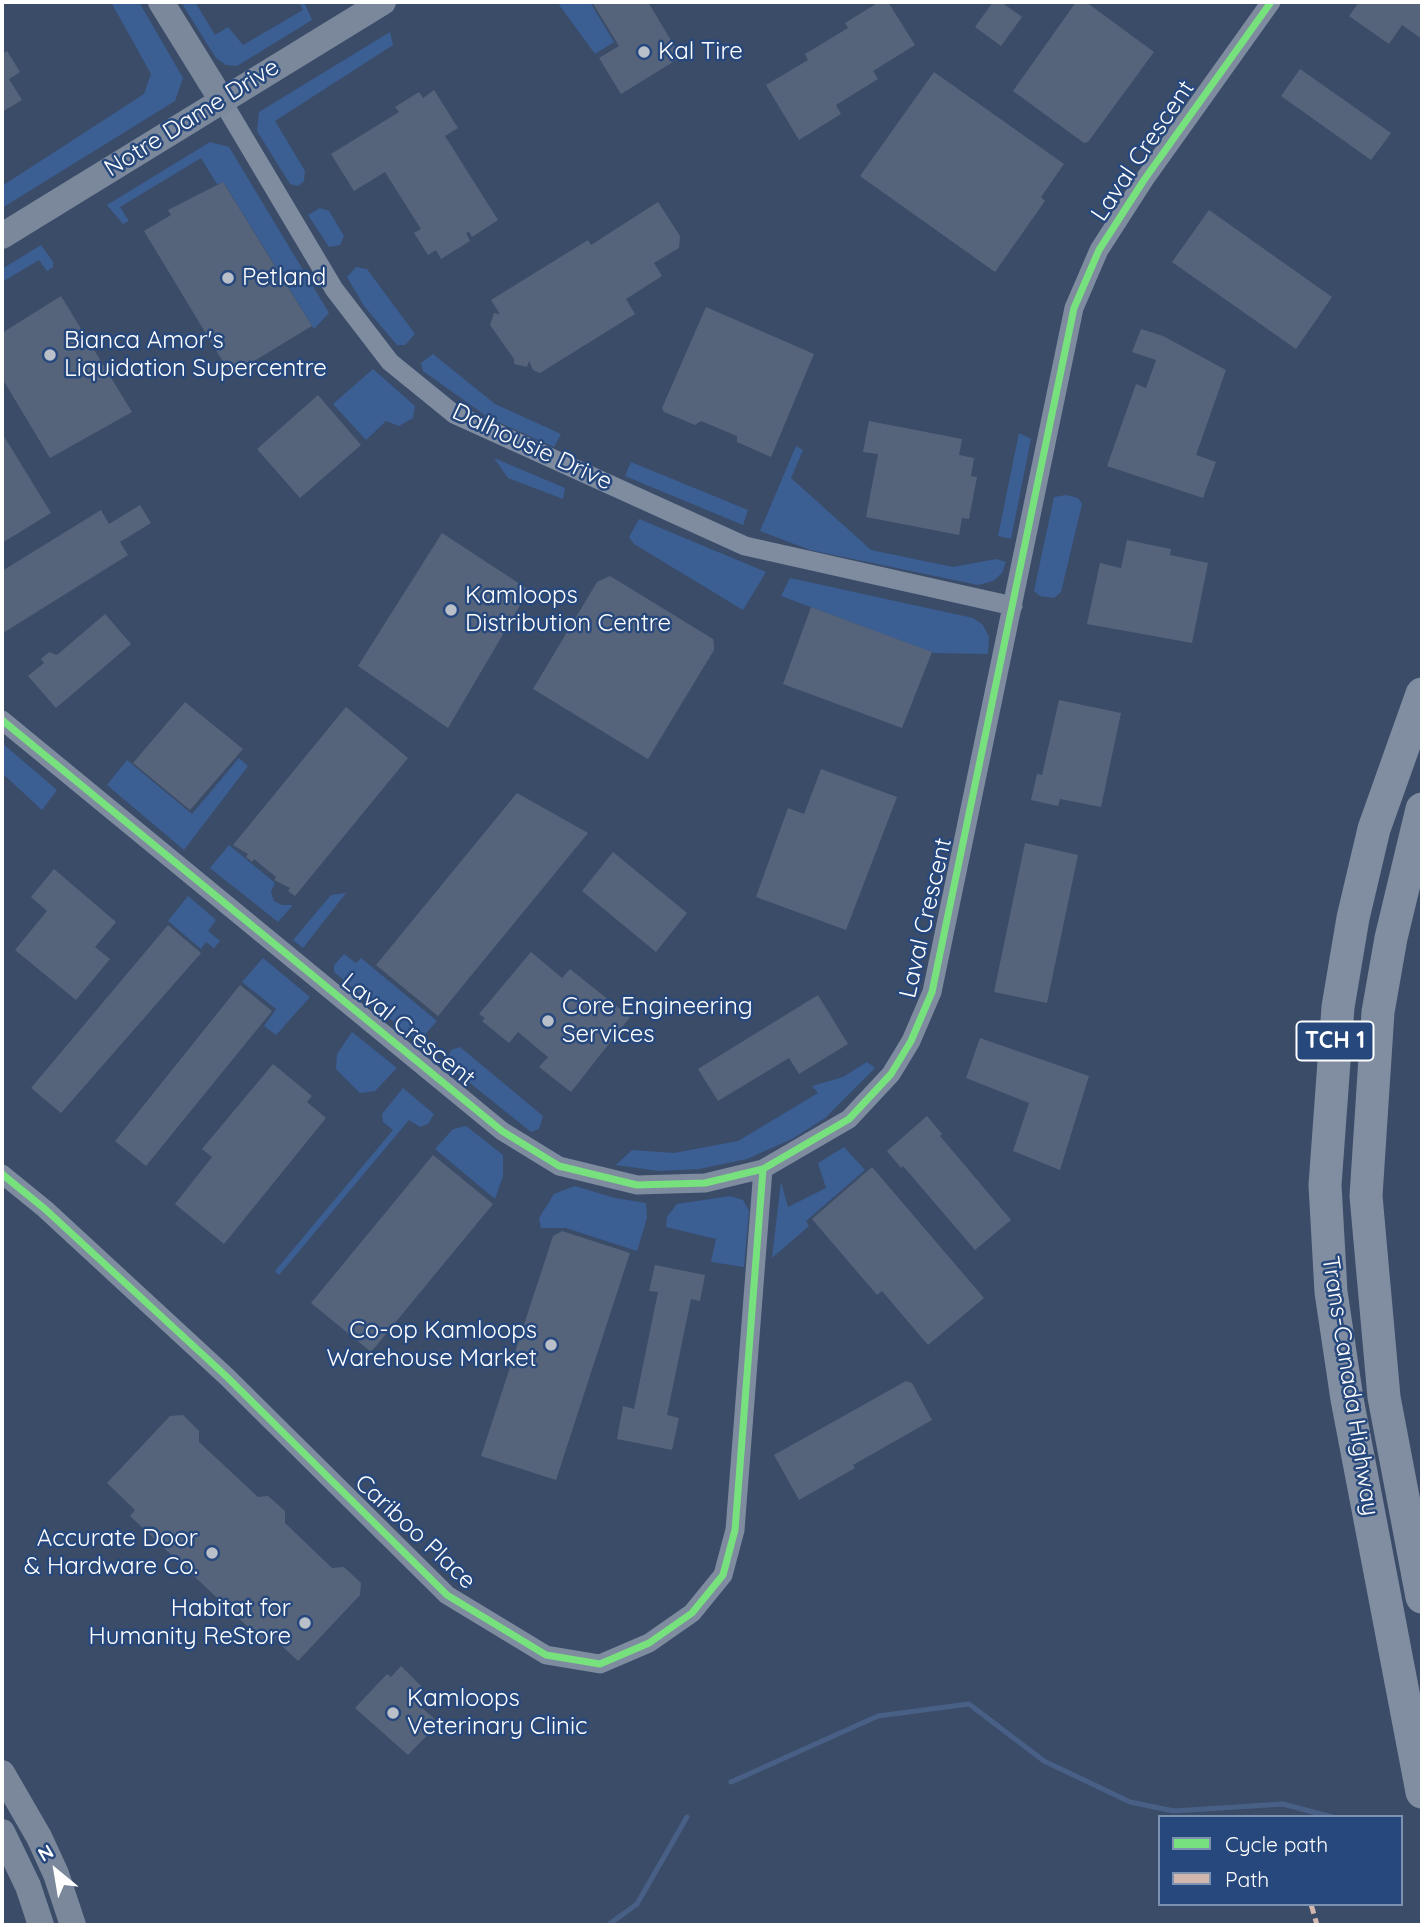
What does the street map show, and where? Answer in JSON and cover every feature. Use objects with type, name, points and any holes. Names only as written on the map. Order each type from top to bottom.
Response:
[{"type":"highway","name":"Trans-Canada Highway","points":[[1422,694],[1374,829],[1353,918],[1338,1007],[1325,1185],[1331,1292],[1347,1399],[1422,1793]]},
{"type":"highway","name":"Trans-Canada Highway","points":[[1422,809],[1418,835],[1391,937],[1378,1012],[1366,1196],[1384,1397],[1422,1597]]},
{"type":"street","name":"Dalhousie Drive","points":[[161,2],[334,289],[390,362],[454,414],[745,546],[1013,606]]},
{"type":"street","name":"Notre Dame Drive","points":[[2,236],[383,2]]},
{"type":"street","name":"Laval Crescent","points":[[2,720],[502,1132],[551,1161],[637,1185],[705,1183],[763,1169],[849,1119],[891,1074],[911,1041],[932,992],[1074,308],[1099,250],[1144,180],[1271,2]]},
{"type":"street","name":"Cariboo Place","points":[[2,1174],[45,1209],[218,1368],[447,1595],[546,1655],[600,1664],[649,1643],[691,1614],[723,1575],[735,1530],[763,1169]]},
{"type":"street","points":[[2,1773],[45,1849],[73,1925]]},
{"type":"street","points":[[2,1832],[28,1886],[41,1925]]},
{"type":"shaded area","points":[[111,2],[139,2],[183,78],[175,101],[2,208],[2,186],[144,94],[151,74]]},
{"type":"shaded area","points":[[181,2],[195,2],[215,35],[228,27],[243,45],[303,10],[299,2],[304,2],[312,20],[237,66],[226,65],[216,58]]},
{"type":"shaded area","points":[[557,2],[590,2],[614,42],[595,54]]},
{"type":"shaded area","points":[[390,32],[393,45],[275,121],[305,171],[304,181],[298,186],[290,184],[257,131],[259,112]]},
{"type":"shaded area","points":[[210,142],[229,147],[329,313],[314,329],[224,183],[217,184],[201,158],[120,207],[129,221],[123,224],[107,205]]},
{"type":"shaded area","points":[[320,208],[329,211],[344,236],[340,245],[329,247],[308,215]]},
{"type":"shaded area","points":[[41,245],[53,262],[53,267],[47,271],[39,260],[2,282],[2,269]]},
{"type":"shaded area","points":[[356,267],[367,269],[415,334],[405,345],[397,345],[364,306],[347,277]]},
{"type":"shaded area","points":[[433,354],[495,404],[561,434],[554,447],[489,418],[423,371],[421,363]]},
{"type":"shaded area","points":[[373,369],[415,406],[413,418],[399,426],[386,421],[366,440],[333,404]]},
{"type":"shaded area","points":[[1019,433],[1031,439],[1011,539],[998,536]]},
{"type":"shaded area","points":[[796,446],[803,450],[791,478],[871,550],[953,567],[996,559],[1006,562],[1002,573],[993,581],[978,585],[810,550],[760,531]]},
{"type":"shaded area","points":[[494,458],[565,488],[563,499],[508,478]]},
{"type":"shaded area","points":[[631,462],[748,510],[743,525],[625,476]]},
{"type":"shaded area","points":[[1066,495],[1078,498],[1082,504],[1061,592],[1054,598],[1040,596],[1034,591],[1054,497]]},
{"type":"shaded area","points":[[639,519],[766,572],[743,610],[634,544],[629,537]]},
{"type":"shaded area","points":[[790,578],[973,618],[983,625],[989,637],[988,654],[934,653],[781,596]]},
{"type":"shaded area","points":[[2,743],[57,790],[42,810],[2,773]]},
{"type":"shaded area","points":[[239,758],[248,766],[184,850],[107,785],[127,760],[192,814]]},
{"type":"shaded area","points":[[229,845],[275,883],[271,892],[274,901],[282,905],[293,905],[278,922],[210,868]]},
{"type":"shaded area","points":[[346,893],[303,948],[293,940],[331,895]]},
{"type":"shaded area","points":[[188,896],[216,920],[208,931],[220,941],[214,948],[206,942],[201,949],[168,921]]},
{"type":"shaded area","points":[[344,954],[356,963],[361,958],[437,1021],[418,1042],[334,972],[334,965]]},
{"type":"shaded area","points":[[263,958],[310,997],[276,1035],[264,1026],[276,1009],[242,982]]},
{"type":"shaded area","points":[[352,1032],[397,1068],[375,1091],[360,1093],[336,1069],[337,1054]]},
{"type":"shaded area","points":[[460,1047],[543,1116],[539,1129],[531,1132],[445,1063],[451,1050]]},
{"type":"shaded area","points":[[867,1062],[875,1068],[825,1118],[792,1139],[747,1159],[699,1169],[659,1171],[616,1165],[632,1150],[674,1153],[738,1141],[818,1093],[812,1086],[843,1077]]},
{"type":"shaded area","points":[[403,1088],[434,1114],[428,1124],[420,1127],[409,1120],[279,1275],[275,1271],[393,1130],[383,1122],[382,1114]]},
{"type":"shaded area","points":[[466,1126],[503,1155],[503,1176],[495,1199],[435,1149],[453,1129]]},
{"type":"shaded area","points":[[844,1147],[865,1170],[806,1221],[809,1226],[772,1258],[781,1182],[788,1207],[826,1188],[818,1163]]},
{"type":"shaded area","points":[[575,1186],[615,1198],[646,1203],[647,1218],[637,1251],[566,1228],[541,1228],[539,1218],[554,1194]]},
{"type":"shaded area","points":[[730,1196],[743,1200],[749,1211],[744,1267],[711,1262],[716,1239],[666,1227],[667,1217],[677,1204]]},
{"type":"building","name":"Kal Tire","points":[[592,2],[648,2],[681,57],[621,94],[599,58],[619,46]]},
{"type":"building","points":[[879,2],[888,2],[915,45],[873,71],[878,79],[836,105],[841,114],[799,140],[766,85],[808,60],[805,54],[848,28],[845,23]]},
{"type":"building","points":[[993,2],[1001,2],[1022,17],[1001,46],[975,27]]},
{"type":"building","points":[[1076,2],[1086,2],[1154,52],[1088,142],[1084,143],[1013,91]]},
{"type":"building","points":[[1359,2],[1422,2],[1422,39],[1402,25],[1389,44],[1349,16]]},
{"type":"building","points":[[7,51],[20,72],[9,79],[22,100],[2,112],[2,54]]},
{"type":"building","points":[[1300,69],[1391,133],[1371,160],[1281,96]]},
{"type":"building","points":[[934,72],[1064,164],[1041,197],[1045,201],[995,272],[860,176]]},
{"type":"building","points":[[434,90],[458,128],[445,136],[498,220],[472,237],[469,232],[466,233],[470,241],[441,259],[436,250],[428,255],[414,233],[421,229],[385,172],[354,191],[331,154],[399,112],[395,107],[419,92],[423,98]]},
{"type":"building","name":"Petland","points":[[223,182],[312,326],[231,375],[144,231],[171,215],[168,210]]},
{"type":"building","points":[[658,202],[680,236],[679,248],[654,263],[662,276],[626,299],[635,314],[540,373],[533,370],[529,361],[527,367],[514,364],[514,359],[490,325],[494,313],[500,314],[491,300],[588,240],[591,245]]},
{"type":"building","points":[[1209,210],[1332,297],[1296,349],[1172,262]]},
{"type":"building","name":"Bianca Amor's Liquidation Supercentre","points":[[61,296],[132,412],[50,458],[2,378],[2,333]]},
{"type":"building","points":[[706,307],[814,354],[771,457],[737,442],[737,436],[701,421],[695,425],[664,412],[662,408]]},
{"type":"building","points":[[1141,329],[1163,336],[1226,370],[1196,455],[1216,462],[1203,498],[1107,466],[1136,384],[1146,388],[1156,360],[1132,352]]},
{"type":"building","points":[[318,395],[361,445],[300,498],[257,449]]},
{"type":"building","points":[[869,421],[962,439],[959,455],[974,458],[971,476],[977,477],[969,519],[962,518],[959,535],[866,517],[878,454],[863,452]]},
{"type":"building","points":[[2,433],[51,513],[2,543]]},
{"type":"building","points":[[140,505],[151,523],[120,542],[128,555],[3,633],[2,571],[101,510],[109,524]]},
{"type":"building","points":[[442,533],[529,590],[448,728],[358,666]]},
{"type":"building","points":[[1127,540],[1171,549],[1170,555],[1208,563],[1192,643],[1087,624],[1100,563],[1121,568]]},
{"type":"building","points":[[610,576],[713,639],[714,650],[648,759],[533,689],[597,582]]},
{"type":"building","points":[[811,607],[932,652],[902,728],[783,684]]},
{"type":"building","points":[[105,614],[131,644],[56,708],[28,676],[44,663],[41,659],[49,652],[57,655]]},
{"type":"building","points":[[1059,700],[1121,713],[1101,807],[1060,799],[1058,806],[1031,800],[1037,774],[1042,775]]},
{"type":"building","points":[[185,702],[243,749],[190,810],[133,763]]},
{"type":"building","points":[[346,707],[408,758],[295,896],[288,891],[290,888],[274,880],[276,877],[254,859],[252,862],[246,857],[248,854],[233,845]]},
{"type":"building","points":[[821,769],[897,797],[846,930],[756,897],[788,808],[804,814]]},
{"type":"building","points":[[517,793],[588,833],[438,1016],[376,965]]},
{"type":"building","points":[[1025,843],[1078,855],[1047,1003],[994,992]]},
{"type":"building","points":[[613,852],[687,913],[656,952],[582,891]]},
{"type":"building","points":[[54,869],[116,922],[95,947],[110,959],[76,1000],[15,950],[47,911],[31,897]]},
{"type":"building","points":[[168,925],[201,953],[61,1113],[31,1088]]},
{"type":"building","points":[[531,952],[562,978],[570,969],[630,1017],[571,1092],[539,1067],[548,1057],[518,1032],[509,1043],[482,1021],[485,1018],[479,1014]]},
{"type":"building","points":[[240,985],[272,1011],[146,1166],[115,1141]]},
{"type":"building","points":[[818,995],[848,1044],[799,1074],[789,1058],[718,1101],[698,1069]]},
{"type":"building","points":[[980,1038],[1089,1076],[1060,1170],[1013,1151],[1029,1103],[966,1078]]},
{"type":"building","points":[[273,1064],[312,1096],[307,1102],[326,1118],[224,1244],[175,1204],[212,1157],[202,1149]]},
{"type":"building","points":[[927,1116],[942,1134],[940,1136],[1011,1220],[975,1250],[887,1151]]},
{"type":"building","points":[[433,1155],[493,1204],[371,1352],[311,1303]]},
{"type":"building","points":[[872,1167],[984,1298],[928,1345],[882,1291],[877,1295],[812,1219]]},
{"type":"building","points":[[562,1231],[630,1253],[556,1480],[481,1456],[553,1236]]},
{"type":"building","points":[[655,1265],[705,1275],[700,1301],[691,1299],[667,1415],[679,1418],[672,1450],[617,1439],[623,1406],[634,1409],[658,1292],[649,1291]]},
{"type":"building","points":[[906,1381],[912,1383],[932,1420],[853,1465],[855,1468],[799,1500],[774,1455]]},
{"type":"building","points":[[183,1415],[199,1431],[199,1442],[258,1497],[268,1496],[285,1511],[285,1523],[332,1568],[344,1567],[361,1583],[360,1595],[298,1661],[269,1634],[263,1641],[130,1516],[135,1510],[107,1483],[170,1416]]},
{"type":"building","name":"Kamloops Veterinary Clinic","points":[[401,1666],[423,1688],[412,1699],[439,1723],[408,1755],[355,1708],[387,1674],[391,1677]]},
{"type":"waterway","points":[[731,1782],[878,1716],[969,1704],[1044,1761],[1130,1802],[1174,1811],[1283,1804],[1324,1815]]},
{"type":"waterway","points":[[608,1925],[637,1904],[687,1817]]},
{"type":"marked path","points":[[1312,1906],[1317,1925]]},
{"type":"cycle path","points":[[2,720],[502,1131],[559,1166],[637,1185],[705,1183],[763,1169],[849,1119],[891,1074],[911,1041],[932,992],[1074,308],[1099,250],[1144,180],[1271,2]]},
{"type":"cycle path","points":[[2,1174],[45,1209],[227,1377],[447,1595],[546,1655],[600,1664],[649,1643],[692,1613],[723,1575],[735,1530],[763,1169]]},
{"type":"place","name":"Kal Tire","points":[[644,52]]},
{"type":"place","name":"Petland","points":[[228,278]]},
{"type":"place","name":"Bianca Amor's Liquidation Supercentre","points":[[50,355]]},
{"type":"place","name":"Kamloops Distribution Centre","points":[[451,610]]},
{"type":"place","name":"Core Engineering Services","points":[[548,1021]]},
{"type":"place","name":"Co-op Kamloops Warehouse Market","points":[[551,1345]]},
{"type":"place","name":"Accurate Door & Hardware Co.","points":[[212,1553]]},
{"type":"place","name":"Habitat for Humanity ReStore","points":[[305,1623]]},
{"type":"place","name":"Kamloops Veterinary Clinic","points":[[393,1713]]}]
